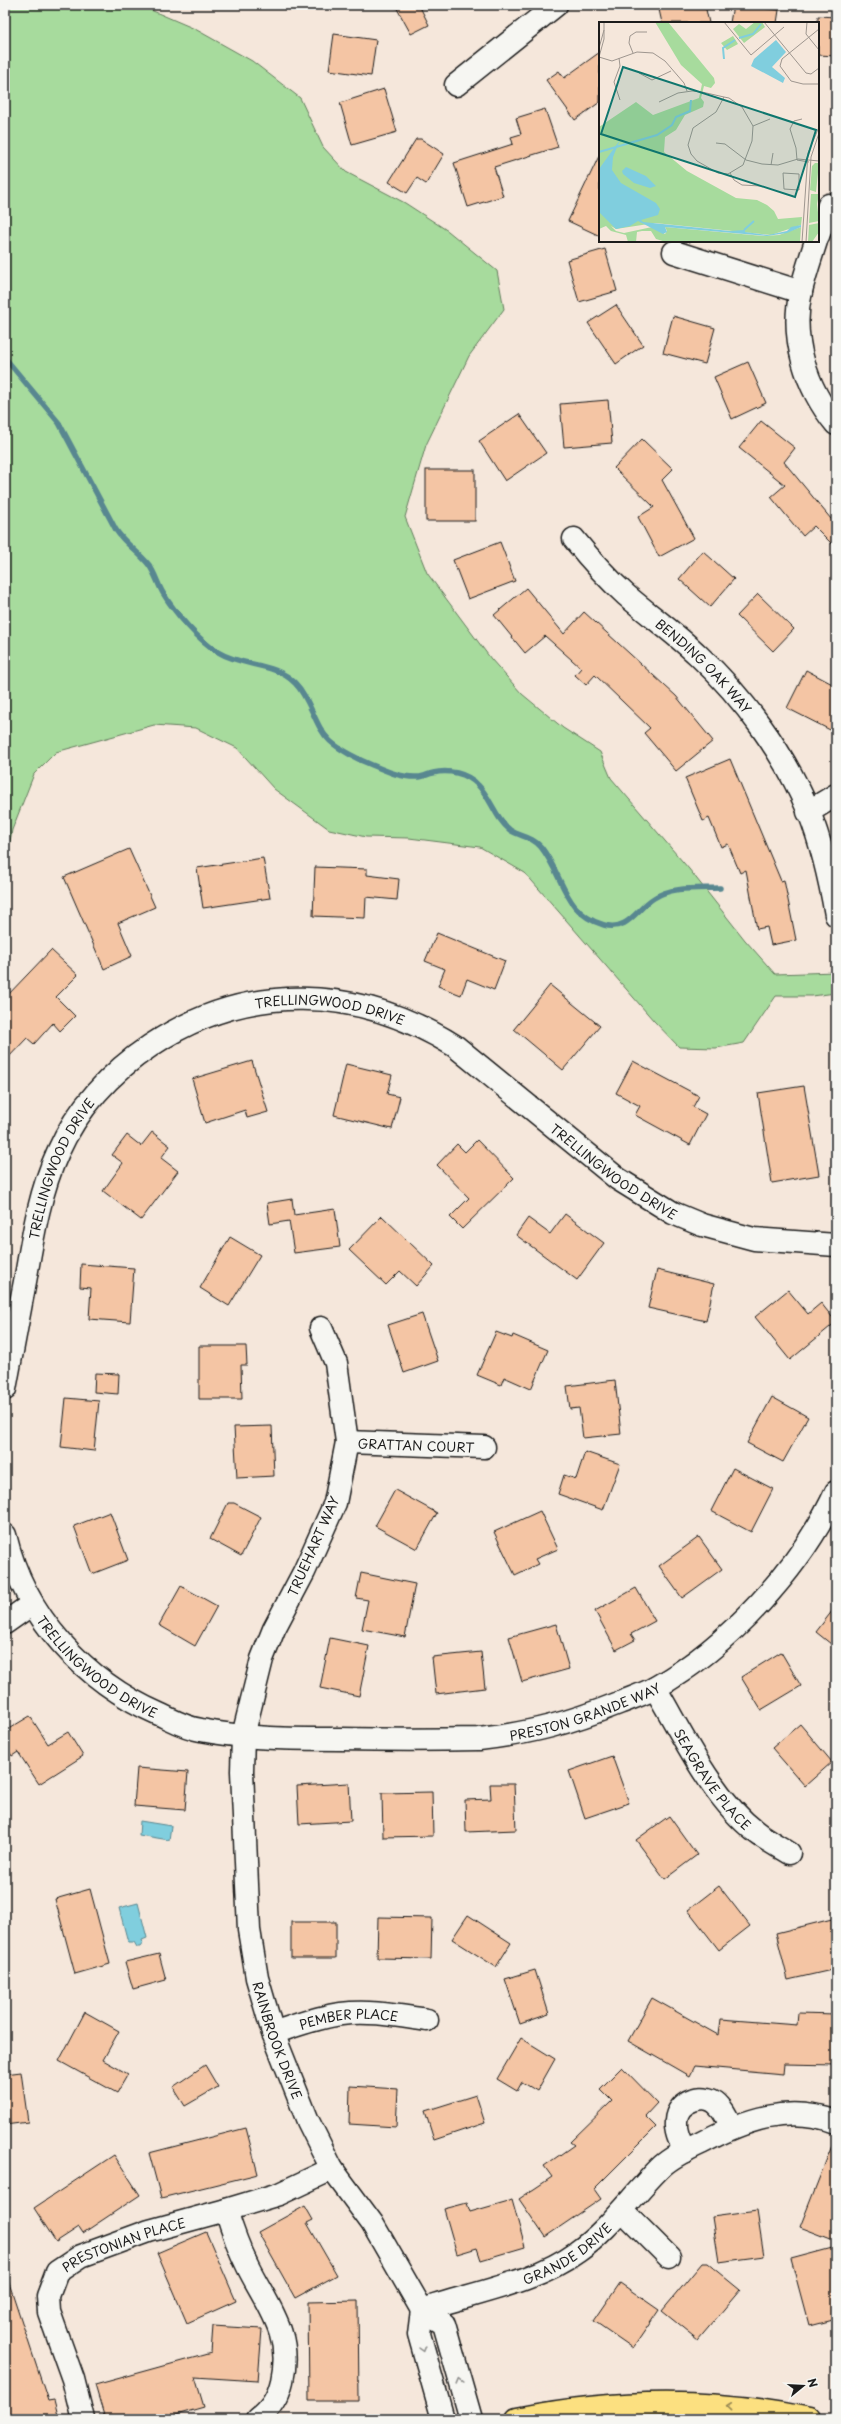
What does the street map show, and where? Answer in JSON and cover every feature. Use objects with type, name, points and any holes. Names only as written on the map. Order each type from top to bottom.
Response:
[{"type":"main road","points":[[517,2419],[582,2408],[674,2403],[766,2410],[810,2419]]},
{"type":"street","points":[[456,85],[556,5]]},
{"type":"street","points":[[819,233],[829,205]]},
{"type":"street","points":[[816,242],[801,292],[798,324],[800,349],[808,375],[819,399],[836,424]]},
{"type":"street","points":[[674,252],[801,292]]},
{"type":"street","name":"BENDING OAK WAY","points":[[574,539],[598,568],[697,654],[736,694],[770,742],[808,812]]},
{"type":"street","points":[[836,795],[808,812],[826,868],[836,915]]},
{"type":"street","name":"TRELLINGWOOD DRIVE","points":[[5,1389],[34,1233],[57,1153],[69,1130],[99,1091],[122,1067],[166,1035],[199,1019],[229,1008],[273,999],[306,998],[358,1004],[403,1018],[430,1031],[455,1046],[618,1179],[673,1213],[694,1222],[754,1239],[836,1245]]},
{"type":"street","name":"TRUEHART WAY","points":[[243,1736],[262,1659],[274,1629],[304,1572],[335,1503],[347,1442],[336,1363],[321,1328]]},
{"type":"street","name":"GRATTAN COURT","points":[[347,1442],[484,1447]]},
{"type":"street","name":"PRESTON GRANDE WAY","points":[[243,1736],[269,1739],[434,1740],[508,1736],[572,1722],[655,1688],[733,1630],[765,1599],[812,1534],[836,1492]]},
{"type":"street","name":"TRELLINGWOOD DRIVE","points":[[5,1535],[18,1576],[32,1604],[62,1645],[103,1682],[127,1698],[171,1720],[200,1730],[243,1736]]},
{"type":"street","points":[[5,1623],[32,1604]]},
{"type":"street","name":"SEAGRAVE PLACE","points":[[655,1688],[702,1768],[727,1802],[755,1832],[789,1853]]},
{"type":"street","name":"RAINBROOK DRIVE","points":[[243,1736],[242,1771],[249,1930],[257,1978],[272,2033],[308,2121],[332,2169],[372,2224],[422,2310],[444,2324],[471,2419]]},
{"type":"street","name":"PEMBER PLACE","points":[[272,2033],[319,2018],[342,2014],[379,2014],[426,2020]]},
{"type":"street","points":[[684,2151],[676,2131],[676,2120],[680,2109],[690,2101],[702,2098],[711,2099],[720,2106],[732,2126]]},
{"type":"street","name":"GRANDE DRIVE","points":[[422,2310],[534,2275],[577,2253],[597,2236],[664,2164],[684,2151],[732,2126],[757,2118],[780,2114],[803,2114],[836,2122]]},
{"type":"street","name":"PRESTONIAN PLACE","points":[[83,2419],[73,2379],[49,2312],[48,2296],[56,2272],[82,2256],[149,2231],[279,2194],[332,2169]]},
{"type":"street","points":[[226,2210],[234,2238],[248,2268],[276,2318],[283,2335],[286,2356],[279,2393],[270,2410],[258,2419]]},
{"type":"street","points":[[622,2210],[669,2257]]},
{"type":"street","points":[[422,2310],[419,2334],[443,2419]]},
{"type":"green space","points":[[5,5],[139,5],[195,29],[252,61],[300,98],[323,147],[346,172],[405,203],[448,231],[497,271],[504,309],[469,356],[426,445],[405,517],[427,573],[491,659],[522,694],[563,728],[600,752],[611,778],[689,869],[745,940],[775,974],[836,972],[836,993],[812,996],[776,996],[744,1043],[716,1048],[679,1047],[654,1021],[525,873],[480,847],[409,838],[366,837],[329,829],[274,789],[237,748],[196,728],[154,725],[56,752],[34,774],[12,830],[5,871]]},
{"type":"water","points":[[140,1821],[171,1826],[169,1840],[139,1835]]},
{"type":"water","points":[[138,1903],[147,1938],[142,1940],[143,1943],[140,1947],[137,1947],[134,1942],[128,1942],[119,1908]]},
{"type":"building","points":[[395,5],[419,5],[429,25],[411,34]]},
{"type":"building","points":[[658,5],[705,5],[709,22],[662,22]]},
{"type":"building","points":[[733,5],[779,10],[777,22],[730,22]]},
{"type":"building","points":[[818,16],[836,17],[836,56],[819,55]]},
{"type":"building","points":[[334,34],[376,40],[371,76],[329,70]]},
{"type":"building","points":[[599,53],[599,103],[575,120],[546,80],[559,71],[564,78]]},
{"type":"building","points":[[384,89],[397,132],[352,145],[340,103]]},
{"type":"building","points":[[545,109],[558,147],[494,167],[503,196],[468,207],[454,163],[513,144],[511,137],[521,134],[516,118]]},
{"type":"building","points":[[416,139],[421,139],[444,154],[426,184],[417,178],[407,193],[389,182]]},
{"type":"building","points":[[599,156],[599,236],[568,221]]},
{"type":"building","points":[[605,249],[617,291],[579,302],[567,260]]},
{"type":"building","points":[[616,305],[643,345],[616,364],[588,323]]},
{"type":"building","points":[[673,316],[715,328],[705,364],[663,353]]},
{"type":"building","points":[[748,362],[766,403],[732,419],[714,377]]},
{"type":"building","points":[[608,400],[612,443],[564,447],[560,404]]},
{"type":"building","points":[[519,414],[546,453],[505,481],[479,441]]},
{"type":"building","points":[[761,421],[795,448],[784,462],[836,525],[836,548],[814,526],[803,536],[771,497],[785,485],[739,448]]},
{"type":"building","points":[[642,439],[673,469],[662,480],[694,538],[659,557],[638,517],[654,507],[614,468]]},
{"type":"building","points":[[426,470],[475,470],[475,521],[426,521]]},
{"type":"building","points":[[500,542],[515,581],[468,599],[453,560]]},
{"type":"building","points":[[703,551],[734,579],[710,607],[679,579]]},
{"type":"building","points":[[526,588],[564,634],[584,612],[676,696],[713,741],[676,771],[644,733],[650,728],[595,675],[586,685],[575,675],[581,668],[545,636],[525,653],[494,615]]},
{"type":"building","points":[[758,594],[794,629],[773,651],[737,616]]},
{"type":"building","points":[[806,670],[836,686],[836,733],[787,708]]},
{"type":"building","points":[[730,759],[781,881],[784,880],[796,940],[771,945],[767,927],[757,929],[746,870],[740,873],[728,844],[721,847],[709,818],[703,821],[685,778]]},
{"type":"building","points":[[129,849],[155,907],[118,923],[132,956],[104,969],[64,877]]},
{"type":"building","points":[[263,858],[270,898],[203,908],[197,868]]},
{"type":"building","points":[[315,867],[367,869],[367,875],[399,879],[397,900],[366,897],[365,918],[313,916]]},
{"type":"building","points":[[437,933],[505,961],[494,990],[467,979],[461,995],[438,986],[445,969],[425,961]]},
{"type":"building","points":[[51,950],[78,975],[56,997],[75,1016],[60,1031],[53,1023],[34,1044],[27,1038],[5,1061],[5,998]]},
{"type":"building","points":[[550,985],[600,1026],[563,1070],[514,1029]]},
{"type":"building","points":[[252,1061],[268,1112],[247,1118],[245,1110],[205,1123],[192,1079]]},
{"type":"building","points":[[633,1061],[699,1096],[693,1107],[706,1114],[690,1145],[635,1115],[640,1106],[616,1093]]},
{"type":"building","points":[[346,1064],[392,1075],[387,1094],[400,1097],[392,1129],[334,1115]]},
{"type":"building","points":[[804,1086],[819,1175],[772,1183],[758,1093]]},
{"type":"building","points":[[152,1132],[170,1146],[161,1158],[178,1171],[141,1220],[103,1191],[123,1163],[112,1155],[127,1135],[141,1146]]},
{"type":"building","points":[[477,1140],[514,1178],[462,1229],[450,1217],[469,1198],[437,1165],[457,1144],[465,1152]]},
{"type":"building","points":[[292,1199],[294,1215],[335,1209],[340,1247],[294,1253],[289,1221],[270,1224],[267,1203]]},
{"type":"building","points":[[565,1214],[604,1243],[577,1280],[516,1235],[528,1218],[550,1234]]},
{"type":"building","points":[[382,1216],[434,1266],[416,1286],[400,1271],[386,1285],[349,1250]]},
{"type":"building","points":[[230,1237],[260,1255],[229,1306],[200,1288]]},
{"type":"building","points":[[81,1264],[134,1268],[130,1322],[89,1319],[91,1288],[80,1287]]},
{"type":"building","points":[[657,1270],[714,1284],[706,1321],[648,1308]]},
{"type":"building","points":[[788,1290],[808,1314],[821,1303],[836,1322],[790,1360],[755,1317]]},
{"type":"building","points":[[422,1314],[438,1361],[404,1373],[388,1325]]},
{"type":"building","points":[[496,1332],[512,1338],[513,1335],[548,1350],[531,1389],[504,1377],[501,1385],[477,1375]]},
{"type":"building","points":[[199,1346],[246,1346],[247,1365],[241,1365],[242,1399],[199,1399]]},
{"type":"building","points":[[95,1373],[119,1374],[118,1394],[94,1392]]},
{"type":"building","points":[[615,1380],[621,1434],[583,1438],[579,1408],[570,1409],[567,1386]]},
{"type":"building","points":[[772,1397],[808,1417],[783,1462],[747,1443]]},
{"type":"building","points":[[66,1398],[99,1401],[94,1451],[61,1447]]},
{"type":"building","points":[[272,1426],[274,1476],[237,1478],[234,1427]]},
{"type":"building","points":[[585,1452],[620,1464],[603,1510],[558,1494],[564,1475],[576,1479]]},
{"type":"building","points":[[733,1468],[773,1489],[751,1532],[711,1511]]},
{"type":"building","points":[[395,1490],[437,1513],[417,1549],[375,1526]]},
{"type":"building","points":[[228,1503],[234,1503],[261,1517],[241,1556],[210,1539]]},
{"type":"building","points":[[540,1511],[558,1549],[535,1559],[538,1564],[515,1575],[494,1532]]},
{"type":"building","points":[[110,1512],[128,1560],[92,1574],[74,1526]]},
{"type":"building","points":[[699,1537],[722,1569],[682,1598],[659,1566]]},
{"type":"building","points":[[361,1573],[415,1584],[405,1637],[362,1629],[368,1600],[356,1598]]},
{"type":"building","points":[[181,1586],[217,1606],[195,1646],[159,1625]]},
{"type":"building","points":[[636,1588],[655,1621],[631,1634],[635,1640],[616,1650],[595,1611]]},
{"type":"building","points":[[836,1606],[836,1648],[816,1632]]},
{"type":"building","points":[[556,1624],[569,1669],[522,1682],[509,1637]]},
{"type":"building","points":[[330,1638],[369,1646],[359,1696],[320,1688]]},
{"type":"building","points":[[481,1652],[485,1688],[436,1694],[432,1657]]},
{"type":"building","points":[[781,1652],[801,1686],[761,1710],[741,1677]]},
{"type":"building","points":[[30,1716],[48,1744],[68,1732],[83,1756],[39,1784],[18,1752],[12,1756],[5,1745],[5,1731]]},
{"type":"building","points":[[800,1724],[832,1762],[805,1786],[772,1748]]},
{"type":"building","points":[[612,1756],[629,1803],[585,1818],[569,1771]]},
{"type":"building","points":[[137,1768],[188,1772],[185,1810],[134,1806]]},
{"type":"building","points":[[349,1783],[351,1821],[299,1824],[297,1786]]},
{"type":"building","points":[[490,1784],[514,1784],[516,1830],[466,1832],[465,1800],[491,1799]]},
{"type":"building","points":[[432,1792],[433,1836],[383,1837],[382,1793]]},
{"type":"building","points":[[669,1816],[697,1855],[665,1879],[636,1840]]},
{"type":"building","points":[[719,1886],[750,1926],[719,1950],[688,1910]]},
{"type":"building","points":[[90,1889],[110,1964],[75,1974],[55,1899]]},
{"type":"building","points":[[468,1915],[511,1943],[496,1967],[452,1939]]},
{"type":"building","points":[[378,1917],[432,1918],[431,1959],[377,1958]]},
{"type":"building","points":[[836,1918],[836,1969],[788,1980],[776,1933]]},
{"type":"building","points":[[291,1922],[336,1922],[336,1958],[291,1958]]},
{"type":"building","points":[[159,1954],[166,1980],[133,1989],[125,1962]]},
{"type":"building","points":[[535,1970],[549,2014],[520,2024],[505,1979]]},
{"type":"building","points":[[652,1998],[718,2035],[720,2019],[797,2025],[798,2013],[836,2014],[836,2065],[784,2064],[783,2074],[694,2066],[689,2076],[628,2041]]},
{"type":"building","points":[[85,2012],[119,2031],[103,2060],[128,2074],[117,2093],[59,2061]]},
{"type":"building","points":[[521,2038],[555,2059],[537,2091],[522,2082],[517,2091],[497,2079]]},
{"type":"building","points":[[205,2065],[218,2087],[185,2106],[173,2087]]},
{"type":"building","points":[[622,2067],[657,2103],[645,2116],[656,2127],[594,2189],[601,2199],[545,2237],[519,2199],[552,2177],[544,2166],[574,2145],[570,2142],[612,2101],[600,2089]]},
{"type":"building","points":[[21,2072],[28,2122],[5,2125],[5,2074]]},
{"type":"building","points":[[350,2086],[398,2089],[396,2127],[349,2124]]},
{"type":"building","points":[[476,2095],[485,2123],[434,2140],[425,2111]]},
{"type":"building","points":[[246,2128],[258,2174],[161,2198],[149,2153]]},
{"type":"building","points":[[836,2138],[836,2241],[800,2227]]},
{"type":"building","points":[[114,2155],[140,2195],[83,2233],[79,2227],[56,2242],[34,2208]]},
{"type":"building","points":[[512,2200],[525,2247],[481,2260],[477,2248],[457,2254],[444,2209],[467,2203],[470,2212]]},
{"type":"building","points":[[305,2206],[313,2220],[307,2223],[337,2275],[295,2298],[258,2232]]},
{"type":"building","points":[[757,2211],[764,2256],[719,2262],[712,2217]]},
{"type":"building","points":[[206,2232],[236,2301],[187,2323],[157,2253]]},
{"type":"building","points":[[836,2247],[836,2319],[809,2326],[791,2259]]},
{"type":"building","points":[[702,2263],[707,2263],[740,2290],[698,2340],[662,2311]]},
{"type":"building","points":[[5,2280],[8,2280],[48,2401],[54,2400],[59,2419],[8,2419],[5,2408]]},
{"type":"building","points":[[620,2283],[659,2310],[633,2348],[594,2321]]},
{"type":"building","points":[[358,2301],[359,2401],[309,2401],[308,2302]]},
{"type":"building","points":[[213,2326],[262,2329],[258,2381],[195,2377],[204,2407],[162,2419],[105,2419],[95,2385],[211,2353]]},
{"type":"waterway","points":[[5,358],[59,423],[116,530],[149,565],[163,593],[180,617],[210,647],[227,657],[278,671],[287,676],[300,689],[320,728],[334,744],[361,760],[394,774],[422,777],[431,773],[451,772],[463,775],[474,781],[482,790],[500,820],[510,830],[534,841],[541,847],[549,858],[572,903],[580,912],[590,919],[604,925],[620,925],[626,922],[648,902],[661,894],[686,889],[720,888]]}]
